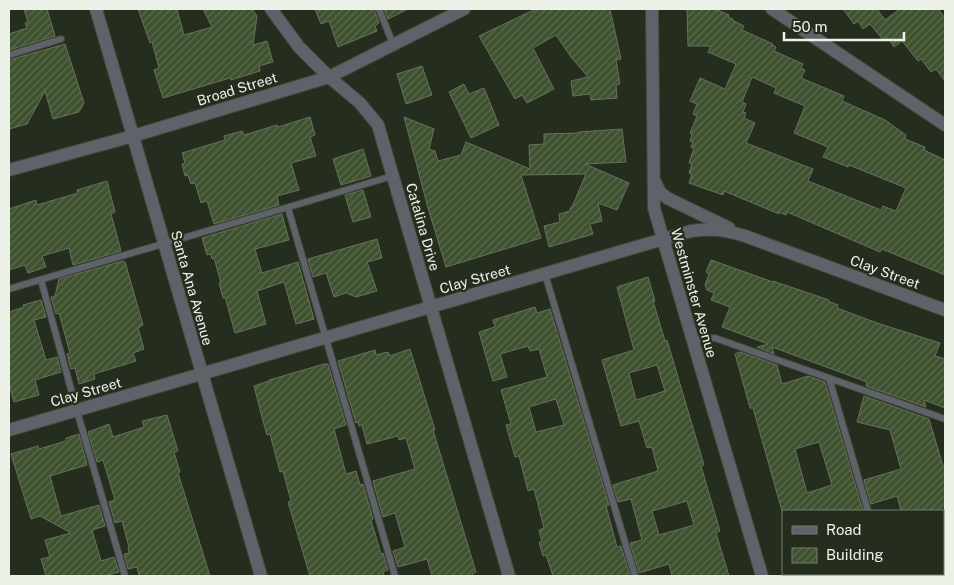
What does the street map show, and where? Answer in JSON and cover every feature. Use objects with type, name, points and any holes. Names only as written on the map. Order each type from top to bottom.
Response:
[{"type":"street","name":"Santa Ana Avenue","points":[[96,9],[261,576]]},
{"type":"street","name":"Catalina Drive","points":[[272,9],[299,47],[360,103],[378,125],[509,576]]},
{"type":"street","name":"Broad Street","points":[[9,170],[133,136],[330,77],[464,9]]},
{"type":"street","name":"Westminster Avenue","points":[[652,9],[654,208],[762,576]]},
{"type":"street","points":[[772,9],[945,125]]},
{"type":"street","points":[[654,180],[660,192],[666,198],[704,214],[744,236]]},
{"type":"street","name":"Clay Street","points":[[9,430],[692,231],[710,228],[730,231],[945,310]]},
{"type":"lane","points":[[379,9],[393,44]]},
{"type":"lane","points":[[9,55],[61,39]]},
{"type":"lane","points":[[9,289],[163,243],[234,225],[392,176]]},
{"type":"lane","points":[[288,208],[394,576]]},
{"type":"lane","points":[[546,274],[635,576]]},
{"type":"lane","points":[[42,280],[77,411],[125,576]]},
{"type":"lane","points":[[692,340],[716,338],[945,419]]},
{"type":"lane","points":[[829,378],[868,510]]},
{"type":"building","points":[[24,9],[47,9],[55,36],[9,50],[9,34],[27,28],[25,23],[28,22]]},
{"type":"building","points":[[138,9],[177,9],[184,35],[212,27],[203,9],[252,9],[257,16],[253,45],[267,41],[273,62],[259,66],[260,71],[163,98],[154,70],[159,68],[152,42],[150,43]]},
{"type":"building","points":[[315,9],[374,9],[379,23],[375,26],[377,31],[338,47],[329,21],[321,24]]},
{"type":"building","points":[[384,9],[408,9],[388,19]]},
{"type":"building","points":[[536,9],[610,9],[621,59],[616,60],[620,84],[616,85],[617,98],[591,100],[590,94],[573,96],[571,81],[588,77],[556,35],[533,48],[554,89],[527,103],[522,95],[515,99],[479,36]]},
{"type":"building","points":[[687,9],[715,9],[729,15],[728,17],[732,20],[744,26],[742,30],[773,44],[776,47],[774,51],[803,64],[801,68],[805,70],[801,78],[844,96],[842,101],[885,120],[906,135],[905,139],[925,147],[924,150],[945,160],[945,275],[882,249],[880,252],[787,212],[786,215],[779,212],[779,214],[724,191],[723,195],[689,183],[692,174],[689,173],[692,164],[689,163],[694,148],[691,147],[693,142],[690,141],[692,134],[690,133],[697,116],[693,114],[697,104],[690,101],[700,78],[725,89],[736,64],[708,52],[711,46],[688,46]],"holes":[[[752,77],[776,88],[774,93],[805,106],[794,133],[828,147],[823,157],[848,167],[849,165],[906,188],[896,211],[883,206],[881,210],[808,181],[813,169],[746,143],[755,123],[744,118],[746,113],[743,112],[746,104],[742,102]]]},
{"type":"building","points":[[843,9],[877,9],[885,20],[900,9],[938,9],[945,18],[945,81],[936,69],[931,72],[921,59],[918,61],[902,41],[894,47],[888,38],[884,41],[870,24],[863,29],[858,21],[854,24]]},
{"type":"building","points":[[65,44],[84,103],[79,112],[53,119],[45,91],[27,124],[9,129],[9,60]]},
{"type":"building","points":[[422,66],[432,95],[406,104],[397,74]]},
{"type":"building","points":[[464,84],[469,94],[484,88],[499,125],[471,138],[449,92]]},
{"type":"building","points":[[310,117],[315,135],[310,137],[316,156],[291,163],[299,190],[277,196],[279,205],[214,224],[207,201],[201,203],[195,183],[191,184],[188,175],[185,176],[182,164],[185,163],[182,153],[225,140],[224,136],[242,131],[244,135]]},
{"type":"building","points":[[404,117],[434,129],[429,149],[435,151],[438,161],[461,155],[466,142],[530,169],[529,145],[544,144],[544,134],[622,129],[626,162],[585,164],[629,183],[617,210],[598,203],[602,221],[590,224],[593,234],[549,247],[544,226],[560,222],[559,214],[570,211],[586,174],[521,175],[541,238],[446,267]]},
{"type":"building","points":[[363,149],[371,176],[341,185],[333,159]]},
{"type":"building","points":[[107,181],[115,212],[111,214],[121,251],[73,265],[69,248],[42,256],[46,267],[28,273],[25,265],[9,270],[9,209],[36,200],[37,205],[78,193],[77,190]]},
{"type":"building","points":[[363,190],[371,217],[353,222],[345,195]]},
{"type":"building","points":[[282,214],[289,240],[255,249],[262,273],[298,262],[314,319],[296,324],[284,282],[257,291],[266,324],[235,333],[225,297],[223,298],[214,258],[212,259],[211,254],[207,255],[202,238]]},
{"type":"building","points":[[377,239],[382,258],[367,262],[377,291],[356,297],[346,293],[334,297],[326,273],[313,277],[308,259]]},
{"type":"building","points":[[711,260],[829,300],[838,305],[837,308],[877,323],[940,343],[935,356],[945,359],[945,408],[924,400],[926,407],[866,386],[867,382],[772,347],[774,354],[757,347],[768,344],[722,327],[730,307],[711,300],[714,293],[707,290],[705,285],[709,274],[706,272]]},
{"type":"building","points":[[125,262],[143,325],[138,328],[144,349],[133,353],[136,361],[94,374],[95,379],[79,384],[75,368],[71,369],[67,354],[70,353],[59,313],[56,314],[51,297],[55,296],[59,279]]},
{"type":"building","points":[[648,277],[655,301],[653,301],[665,341],[667,340],[704,465],[701,466],[720,531],[716,533],[729,576],[672,576],[669,564],[639,573],[630,543],[642,540],[631,499],[618,502],[613,485],[658,471],[652,447],[647,448],[639,421],[621,426],[602,360],[634,350],[617,287]],"holes":[[[657,365],[665,391],[636,400],[629,373]],[[687,501],[694,525],[659,535],[652,511]]]},
{"type":"building","points":[[41,300],[46,317],[34,320],[46,360],[57,357],[61,372],[35,380],[39,395],[14,402],[9,384],[9,312],[24,307],[23,305]]},
{"type":"building","points":[[535,307],[537,313],[550,309],[609,505],[606,506],[617,547],[621,546],[630,576],[553,576],[546,555],[543,556],[539,542],[542,542],[539,530],[544,528],[534,489],[528,491],[519,456],[515,457],[506,425],[511,424],[501,390],[547,377],[539,349],[530,351],[528,346],[500,354],[507,377],[493,381],[479,332],[495,327],[493,320]],"holes":[[[556,399],[564,425],[536,432],[529,407]]]},
{"type":"building","points":[[410,349],[476,572],[472,574],[473,576],[432,576],[427,559],[398,567],[393,551],[405,547],[395,513],[383,517],[373,481],[415,469],[406,438],[399,440],[398,436],[367,444],[362,425],[359,426],[358,422],[356,423],[338,361],[375,350],[376,355],[388,352],[390,356]]},
{"type":"building","points":[[740,352],[777,365],[782,384],[808,376],[825,382],[863,510],[782,511],[753,408],[750,408],[735,354]],"holes":[[[819,442],[832,485],[807,493],[795,449]]]},
{"type":"building","points":[[328,364],[346,425],[334,429],[346,474],[356,471],[360,485],[363,484],[373,519],[371,520],[388,570],[383,572],[384,576],[310,576],[288,502],[291,501],[283,471],[280,472],[270,434],[267,435],[263,421],[254,386]]},
{"type":"building","points":[[864,396],[929,419],[943,466],[945,466],[945,511],[901,510],[897,496],[871,504],[864,480],[901,469],[890,430],[857,422]]},
{"type":"building","points":[[167,415],[178,451],[174,452],[180,472],[178,473],[210,576],[139,576],[137,567],[128,569],[124,554],[129,553],[129,547],[122,521],[115,523],[109,502],[115,500],[103,460],[97,462],[88,432],[109,424],[113,437],[144,427],[142,421]]},
{"type":"building","points":[[79,434],[87,465],[50,476],[61,516],[99,505],[105,526],[92,530],[101,561],[114,557],[119,572],[104,576],[46,576],[41,559],[50,557],[45,540],[71,533],[40,516],[31,519],[11,454],[38,446],[39,449],[66,441],[66,438]]}]
